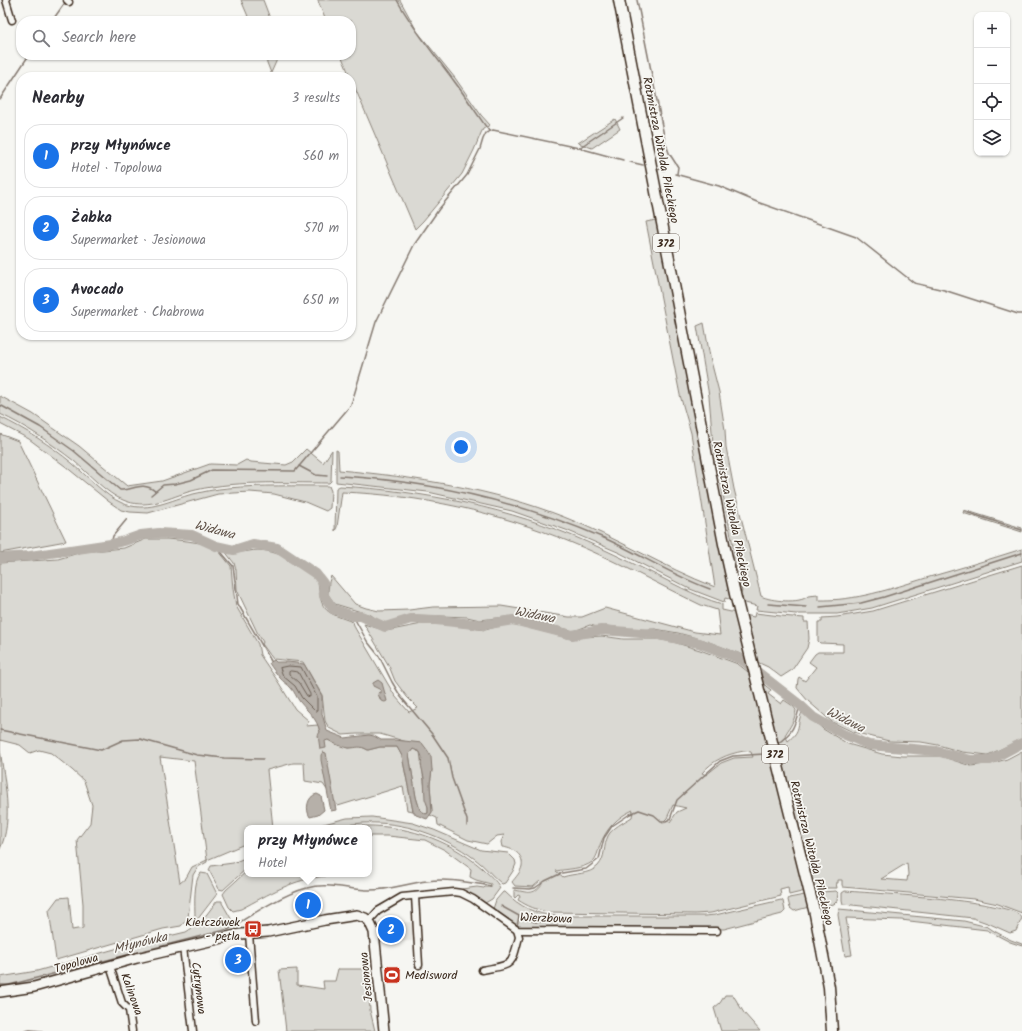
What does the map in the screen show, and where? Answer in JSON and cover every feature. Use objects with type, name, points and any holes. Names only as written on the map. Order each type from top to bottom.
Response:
[{"type":"main road","name":"Rotmistrza Witolda Pileckiego","points":[[619,0],[713,490],[735,594],[815,914],[829,987],[832,1031]]},
{"type":"street","points":[[6,0],[12,20]]},
{"type":"street","name":"Wierzbowa","points":[[369,921],[378,911],[402,897],[454,892],[461,893],[473,899],[516,930],[717,931]]},
{"type":"street","points":[[415,896],[419,965]]},
{"type":"street","name":"Topolowa","points":[[0,992],[34,988],[183,947],[234,936],[277,931],[308,923],[349,916],[361,916],[369,921]]},
{"type":"street","name":"Jesionowa","points":[[369,921],[374,932],[384,1031]]},
{"type":"street","points":[[482,970],[507,965],[512,962],[519,936],[516,930]]},
{"type":"street","points":[[249,934],[256,1021]]},
{"type":"street","name":"Cytrynowa","points":[[183,947],[194,1031]]},
{"type":"street","name":"Kalinowa","points":[[110,966],[122,1003],[129,1010],[132,1031]]},
{"type":"shaded area","points":[[241,0],[263,0],[269,16],[248,16]]},
{"type":"shaded area","points":[[400,0],[417,31],[490,125],[483,129],[462,174],[415,229],[356,90],[356,72],[348,72],[343,60],[356,60],[356,16],[324,16],[318,1]]},
{"type":"shaded area","points":[[266,60],[277,60],[271,72]]},
{"type":"shaded area","points":[[615,119],[620,129],[592,148],[578,143]]},
{"type":"shaded area","points":[[656,220],[730,595],[742,592],[713,444],[709,396],[697,326],[704,323],[710,357],[719,392],[726,447],[734,489],[761,596],[785,601],[799,600],[808,596],[818,595],[818,600],[846,599],[886,590],[1022,549],[1022,561],[872,608],[837,614],[796,614],[756,610],[757,606],[725,598],[724,602],[690,589],[620,553],[566,530],[512,511],[428,492],[336,482],[336,450],[338,451],[339,470],[397,476],[454,486],[537,507],[583,525],[715,587],[691,433],[680,395],[646,222]]},
{"type":"shaded area","points":[[0,396],[33,414],[79,446],[127,486],[162,481],[210,464],[237,465],[246,460],[251,462],[286,465],[293,462],[306,449],[323,463],[332,450],[331,481],[329,483],[240,484],[205,488],[148,504],[131,503],[111,493],[74,461],[47,441],[29,429],[0,414]]},
{"type":"shaded area","points":[[0,417],[28,432],[64,456],[109,495],[122,503],[131,506],[148,507],[189,495],[223,488],[329,486],[331,491],[330,508],[326,511],[305,502],[274,494],[250,492],[218,494],[148,513],[121,510],[29,439],[0,424]]},
{"type":"shaded area","points":[[0,434],[18,441],[66,541],[0,553]]},
{"type":"shaded area","points":[[340,486],[403,492],[466,503],[558,530],[622,558],[692,593],[722,604],[722,610],[754,617],[755,613],[804,618],[804,622],[808,622],[809,639],[807,648],[792,670],[781,677],[768,667],[738,653],[704,640],[655,629],[632,630],[590,625],[574,631],[514,616],[480,620],[467,617],[414,615],[386,623],[379,621],[371,615],[335,604],[328,594],[331,576],[355,604],[379,611],[409,610],[433,607],[501,606],[569,617],[582,617],[605,608],[695,632],[720,635],[717,610],[701,605],[587,549],[543,531],[487,514],[429,501],[342,492],[337,527],[335,531],[336,488]]},
{"type":"shaded area","points":[[964,510],[1022,528],[1022,532],[963,513]]},
{"type":"shaded area","points":[[146,539],[187,541],[200,543],[218,550],[231,566],[236,606],[258,644],[260,655],[295,709],[309,721],[306,726],[318,725],[320,732],[328,740],[349,748],[360,746],[368,750],[380,747],[397,747],[402,756],[413,811],[407,810],[403,786],[338,806],[323,784],[305,781],[304,763],[293,763],[267,770],[273,825],[244,825],[244,844],[207,860],[207,862],[198,867],[193,875],[188,918],[181,926],[163,929],[56,960],[49,910],[58,898],[69,897],[72,930],[83,928],[83,904],[77,840],[90,823],[92,805],[84,781],[72,770],[51,753],[39,750],[30,753],[20,745],[0,740],[0,563],[58,559],[82,552],[124,548]],"holes":[[[160,757],[194,761],[207,860],[192,867],[186,878],[180,883]]]},
{"type":"shaded area","points":[[224,550],[236,552],[256,550],[267,551],[291,560],[305,570],[318,582],[321,600],[326,610],[353,622],[355,628],[395,696],[409,712],[418,708],[407,697],[395,681],[389,666],[364,624],[386,631],[422,624],[443,624],[485,630],[507,624],[517,625],[572,639],[602,636],[623,639],[656,639],[673,642],[738,664],[771,690],[768,694],[781,704],[784,700],[793,706],[796,710],[795,717],[785,735],[788,741],[797,731],[802,712],[809,716],[823,729],[848,744],[882,754],[903,756],[940,756],[971,766],[993,763],[1007,759],[1022,751],[1022,913],[998,904],[974,899],[843,887],[842,880],[838,880],[838,883],[836,883],[837,888],[818,888],[789,895],[788,887],[780,889],[781,896],[711,913],[548,912],[529,906],[518,900],[520,896],[518,895],[515,898],[514,897],[514,890],[533,892],[542,884],[540,881],[533,887],[515,886],[512,882],[518,875],[522,862],[521,858],[516,852],[502,847],[501,842],[504,835],[497,836],[487,844],[468,840],[438,825],[437,818],[430,815],[432,812],[430,784],[432,770],[422,744],[407,742],[380,734],[343,735],[329,728],[325,721],[322,695],[303,662],[273,659],[262,644],[263,642],[237,590],[236,570],[234,563]],"holes":[[[738,752],[751,752],[753,757],[734,758],[721,763],[706,775],[702,773],[716,761]],[[673,805],[686,808],[677,812],[670,822],[662,823],[667,818]],[[633,810],[632,817],[615,828],[608,836],[601,863],[598,866],[590,871],[563,877],[556,871],[580,867],[592,862],[605,834],[617,820]],[[907,863],[907,881],[881,879]]]},
{"type":"shaded area","points":[[1022,565],[1022,739],[988,755],[962,752],[921,742],[889,741],[853,732],[832,722],[808,701],[797,688],[799,677],[805,681],[816,667],[809,662],[815,654],[818,652],[843,652],[843,644],[820,643],[818,641],[818,622],[822,622],[822,618],[873,611]]},
{"type":"shaded area","points":[[0,749],[7,800],[7,813],[4,838],[0,849]]},
{"type":"shaded area","points":[[413,749],[420,752],[428,807],[428,813],[426,814],[420,810],[416,797],[409,754]]},
{"type":"shaded area","points":[[372,817],[413,823],[434,830],[481,850],[508,853],[515,860],[516,864],[505,883],[502,884],[479,862],[463,850],[422,831],[393,824],[378,823],[320,825],[347,818]]},
{"type":"shaded area","points":[[372,826],[408,830],[454,848],[482,868],[490,875],[500,888],[492,899],[485,903],[462,889],[490,887],[491,884],[470,877],[471,869],[445,850],[425,840],[388,836],[372,836]]},
{"type":"shaded area","points":[[244,858],[244,871],[223,890],[219,889],[209,870],[211,866],[233,863]]},
{"type":"shaded area","points":[[201,873],[207,874],[217,894],[197,920],[195,917],[195,894],[198,876]]},
{"type":"shaded area","points":[[244,874],[244,877],[320,877],[303,880],[292,884],[241,909],[233,911],[229,907],[223,894]]},
{"type":"shaded area","points":[[836,891],[838,893],[837,901],[834,904],[794,911],[790,908],[789,898],[820,892]]},
{"type":"shaded area","points":[[845,891],[940,898],[970,902],[995,906],[1014,912],[1022,918],[1016,931],[1010,933],[973,918],[843,904],[842,893]]},
{"type":"shaded area","points":[[503,892],[528,909],[541,914],[556,916],[705,916],[781,900],[783,901],[785,911],[782,914],[724,929],[521,927],[515,925],[493,909],[496,900]]},
{"type":"shaded area","points":[[217,901],[222,901],[237,929],[237,932],[43,982],[0,990],[0,977],[37,971],[122,947],[186,932],[200,923]]},
{"type":"shaded area","points":[[839,909],[964,921],[988,927],[1011,940],[1022,944],[1022,946],[1010,942],[987,930],[901,920],[846,918],[852,955],[845,956],[838,915]]},
{"type":"shaded area","points":[[414,922],[415,941],[380,942],[387,928],[387,923]]},
{"type":"shaded area","points":[[297,969],[297,985],[324,989],[323,981],[335,981],[338,969],[367,969],[370,1010],[375,1031],[286,1031],[279,970]]},
{"type":"shaded area","points":[[725,995],[733,995],[744,1013],[760,1031],[721,1031],[714,1008],[720,1003]]},
{"type":"water","points":[[274,660],[276,662],[304,664],[322,696],[322,714],[327,731],[345,738],[369,735],[381,740],[422,743],[431,757],[432,770],[430,784],[432,812],[427,819],[416,815],[413,811],[402,756],[397,747],[380,747],[368,750],[360,747],[344,747],[328,740],[325,741],[326,748],[320,749],[318,735],[320,732],[317,723],[269,663]],"holes":[[[413,749],[420,752],[422,757],[421,764],[424,778],[425,799],[428,807],[428,813],[426,814],[420,810],[416,797],[409,754]]]},
{"type":"water","points":[[378,680],[382,683],[387,701],[385,702],[381,701],[378,694],[379,692],[381,693],[381,690],[373,686],[373,683]]},
{"type":"water","points":[[323,752],[326,753],[336,810],[331,811],[321,760],[321,755]]},
{"type":"water","points":[[317,794],[321,796],[324,810],[318,815],[310,817],[307,807],[309,800]]},
{"type":"waterway","points":[[397,0],[417,31],[489,131]]},
{"type":"waterway","points":[[637,0],[665,141],[669,153],[678,167],[677,174]]},
{"type":"waterway","points":[[56,16],[64,4]]},
{"type":"waterway","points":[[18,72],[26,60]]},
{"type":"waterway","points":[[0,99],[16,75]]},
{"type":"waterway","points":[[579,148],[623,118]]},
{"type":"waterway","points":[[151,495],[163,485],[191,480],[212,470],[295,471],[351,405],[376,322],[414,245],[439,209],[467,175],[486,133],[493,130],[579,148],[623,160]]},
{"type":"waterway","points":[[630,162],[643,165]]},
{"type":"waterway","points":[[658,169],[664,170]]},
{"type":"waterway","points":[[675,174],[719,186],[757,202],[856,237],[914,283],[944,290],[1022,314]]},
{"type":"waterway","points":[[0,405],[40,427],[74,451],[120,490],[142,486],[155,491]]},
{"type":"waterway","points":[[299,466],[316,475],[327,476]]},
{"type":"waterway","points":[[340,476],[441,488],[508,504],[572,525],[604,538],[683,578],[710,589]]},
{"type":"waterway","points":[[966,512],[1022,530]]},
{"type":"waterway","points":[[111,544],[113,536],[127,519]]},
{"type":"waterway","name":"Widawa","points":[[0,558],[30,556],[111,544],[141,535],[159,533],[192,535],[216,546],[234,550],[253,544],[277,548],[316,574],[323,583],[324,596],[333,609],[353,616],[361,616],[385,627],[411,619],[483,625],[513,620],[572,635],[601,630],[654,634],[699,643],[741,659],[813,717],[843,734],[869,745],[936,751],[971,760],[990,760],[1022,743]]},
{"type":"waterway","points":[[216,546],[233,566],[238,604],[271,661]]},
{"type":"waterway","points":[[820,607],[861,603],[884,597],[1022,553]]},
{"type":"waterway","points":[[768,604],[806,607]]},
{"type":"waterway","points":[[353,616],[367,641],[379,656],[401,697],[432,734],[448,758],[452,778],[467,820],[467,826]]},
{"type":"waterway","name":"Młynówka","points":[[777,744],[783,740],[793,728],[800,705]]},
{"type":"waterway","points":[[0,730],[101,750],[123,740],[140,739],[197,755],[224,758],[263,759]]},
{"type":"waterway","name":"Młynówka","points":[[513,888],[535,888],[545,881],[562,873],[586,869],[599,859],[604,838],[612,826],[630,814],[639,810],[654,815],[661,821],[666,821],[670,819],[677,800],[720,761],[733,756],[764,754],[770,749]]},
{"type":"waterway","name":"Młynówka","points":[[0,985],[9,985],[229,929],[257,911],[278,900],[298,891],[315,886],[377,890],[435,880],[459,881],[491,886]]},
{"type":"waterway","points":[[501,906],[519,916]]},
{"type":"waterway","points":[[517,926],[519,916],[535,922],[551,922]]},
{"type":"waterway","points":[[25,1031],[42,1031]]},
{"type":"place","name":"przy Młynówce","points":[[308,905]]},
{"type":"place","name":"Kiełczówek - pętla","points":[[253,929]]},
{"type":"place","name":"Żabka","points":[[391,930]]},
{"type":"place","name":"Avocado","points":[[238,960]]},
{"type":"place","name":"Medisword","points":[[392,975]]}]
